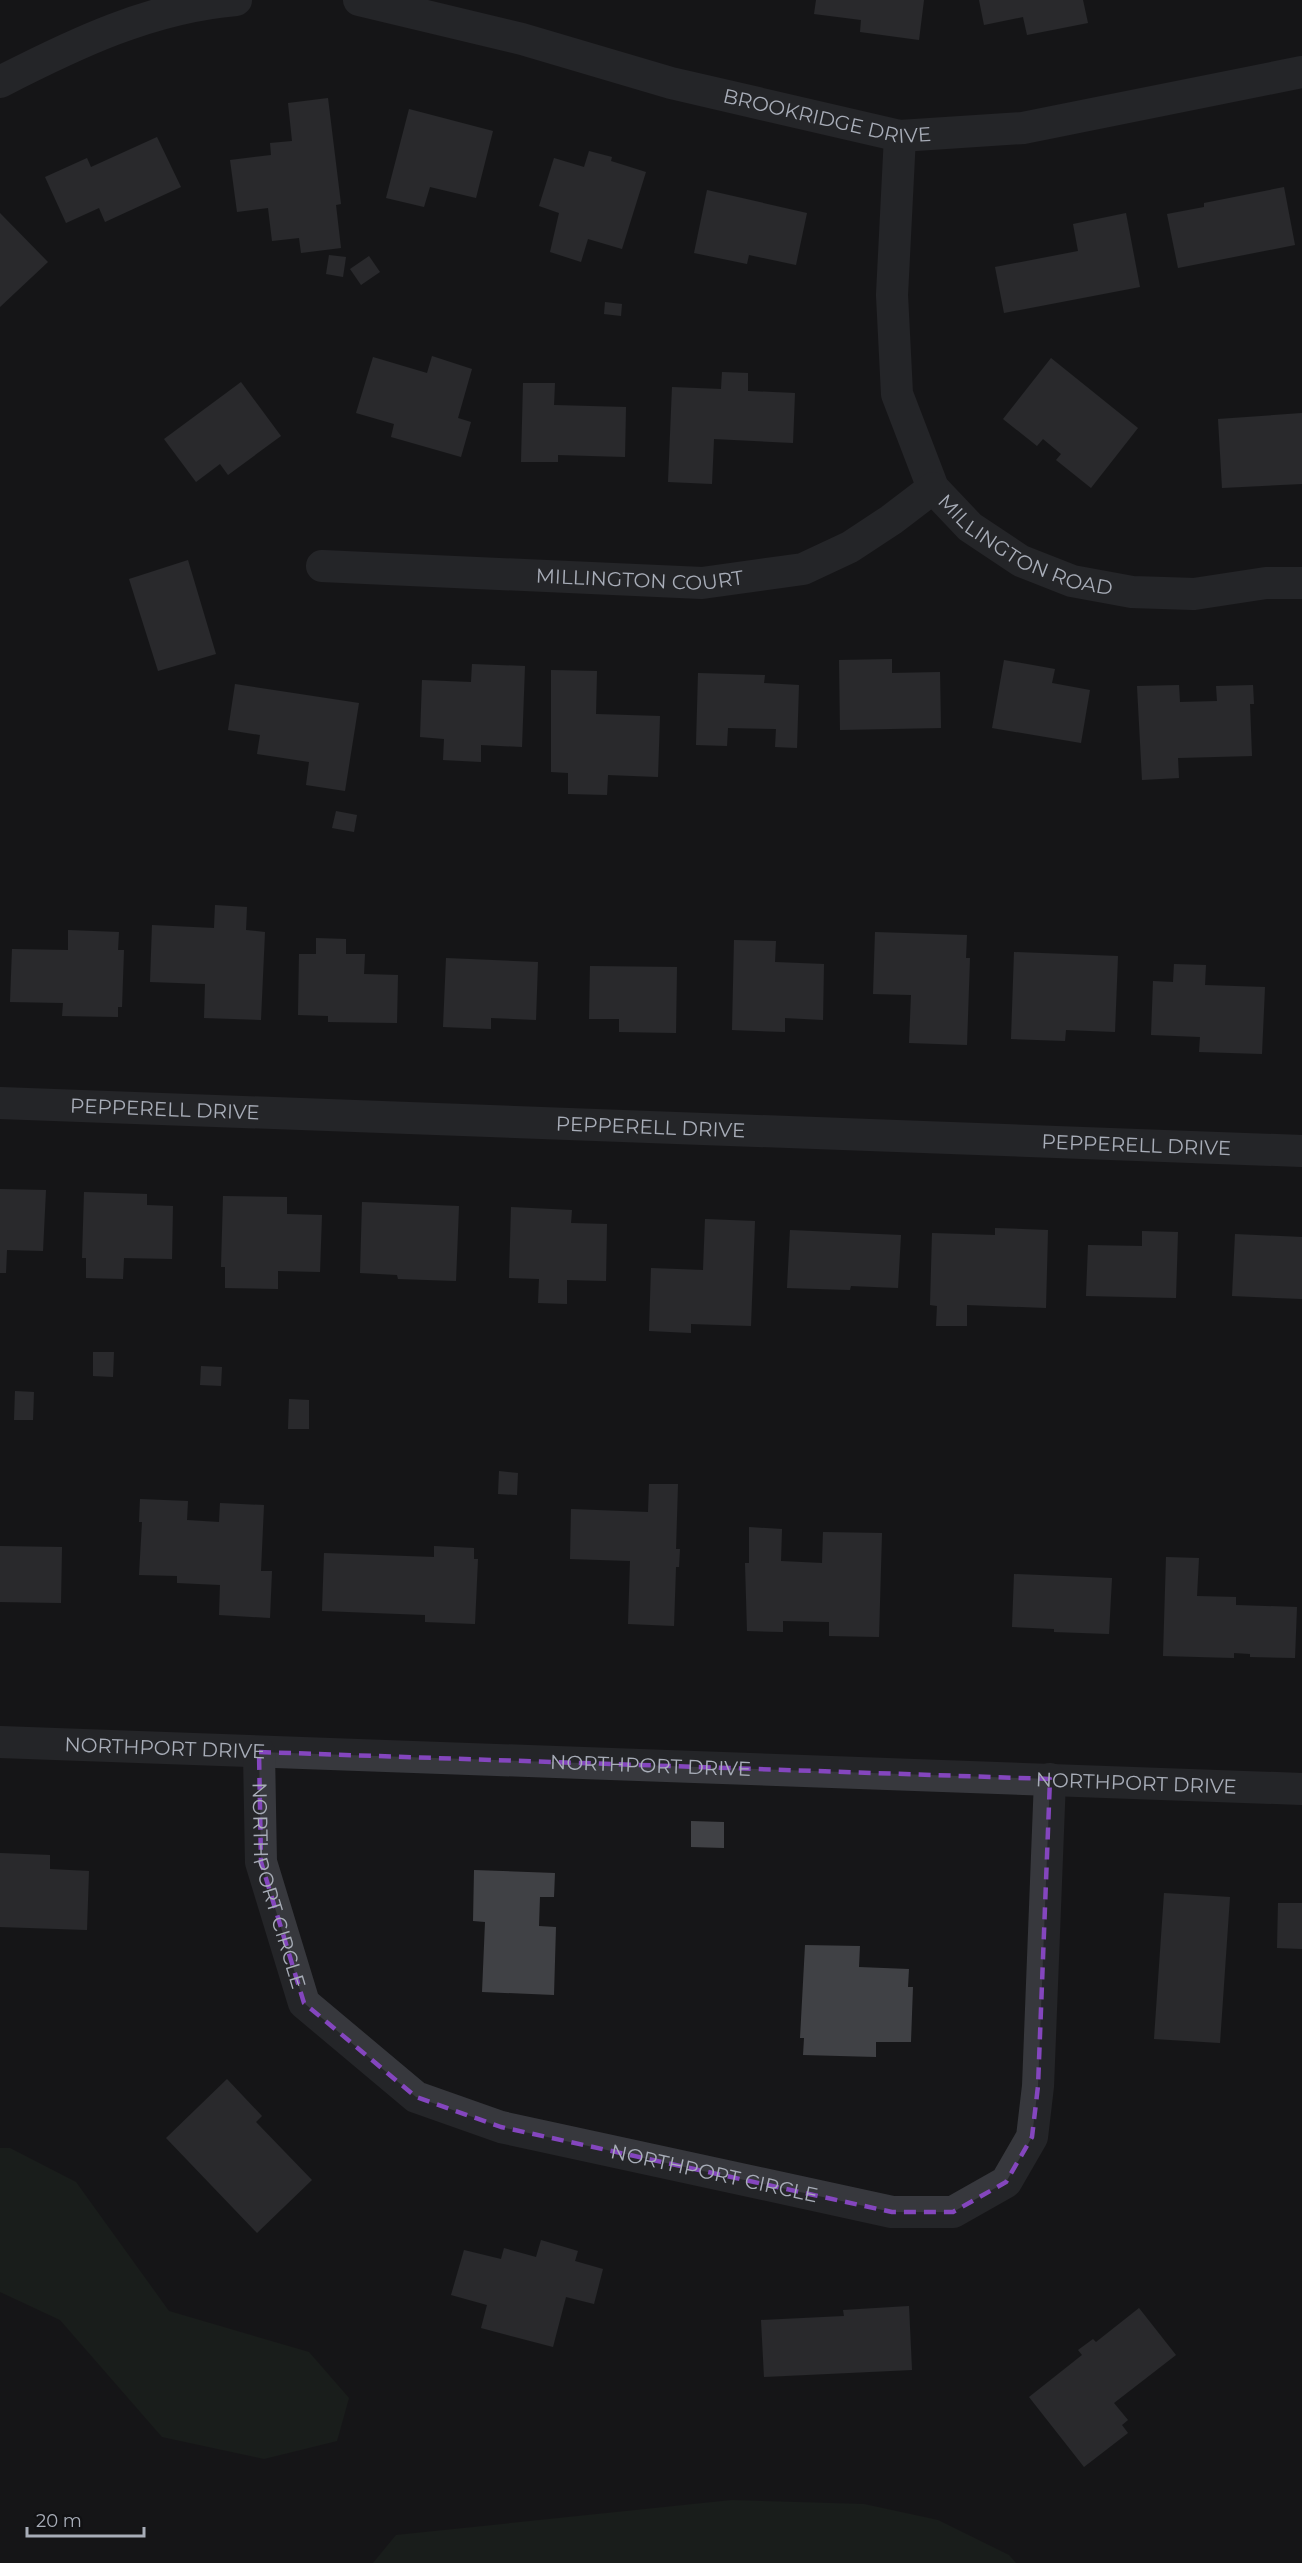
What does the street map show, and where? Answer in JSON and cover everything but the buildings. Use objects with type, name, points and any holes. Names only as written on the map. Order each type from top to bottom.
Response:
[{"type":"street","points":[[0,82],[61,51],[114,29],[167,11],[236,0]]},
{"type":"street","name":"BROOKRIDGE DRIVE","points":[[359,0],[402,8],[522,39],[670,83],[900,136],[1023,128],[1302,72]]},
{"type":"street","name":"MILLINGTON ROAD","points":[[900,136],[892,295],[897,394],[933,488],[970,527],[1021,561],[1072,581],[1132,592],[1194,594],[1266,583],[1302,583]]},
{"type":"street","name":"MILLINGTON COURT","points":[[322,566],[702,583],[803,569],[850,547],[933,488]]},
{"type":"street","name":"PEPPERELL DRIVE","points":[[0,1103],[1302,1150]]},
{"type":"street","name":"NORTHPORT DRIVE","points":[[0,1742],[1302,1789]]},
{"type":"street","name":"NORTHPORT CIRCLE","points":[[259,1752],[261,1862],[304,2002],[416,2097],[501,2127],[892,2212],[953,2212],[1006,2182],[1032,2137],[1038,2086],[1050,1779]]},
{"type":"highlighted area","points":[[259,1752],[1050,1779],[1038,2086],[1032,2137],[1006,2182],[953,2212],[892,2212],[501,2127],[416,2097],[304,2003],[261,1862]]},
{"type":"shaded area","points":[[0,2148],[10,2148],[76,2182],[169,2311],[309,2352],[349,2398],[337,2441],[264,2459],[162,2437],[60,2320],[0,2292]]},
{"type":"shaded area","points":[[732,2500],[864,2504],[938,2520],[1009,2555],[1016,2563],[373,2563],[396,2535]]}]
